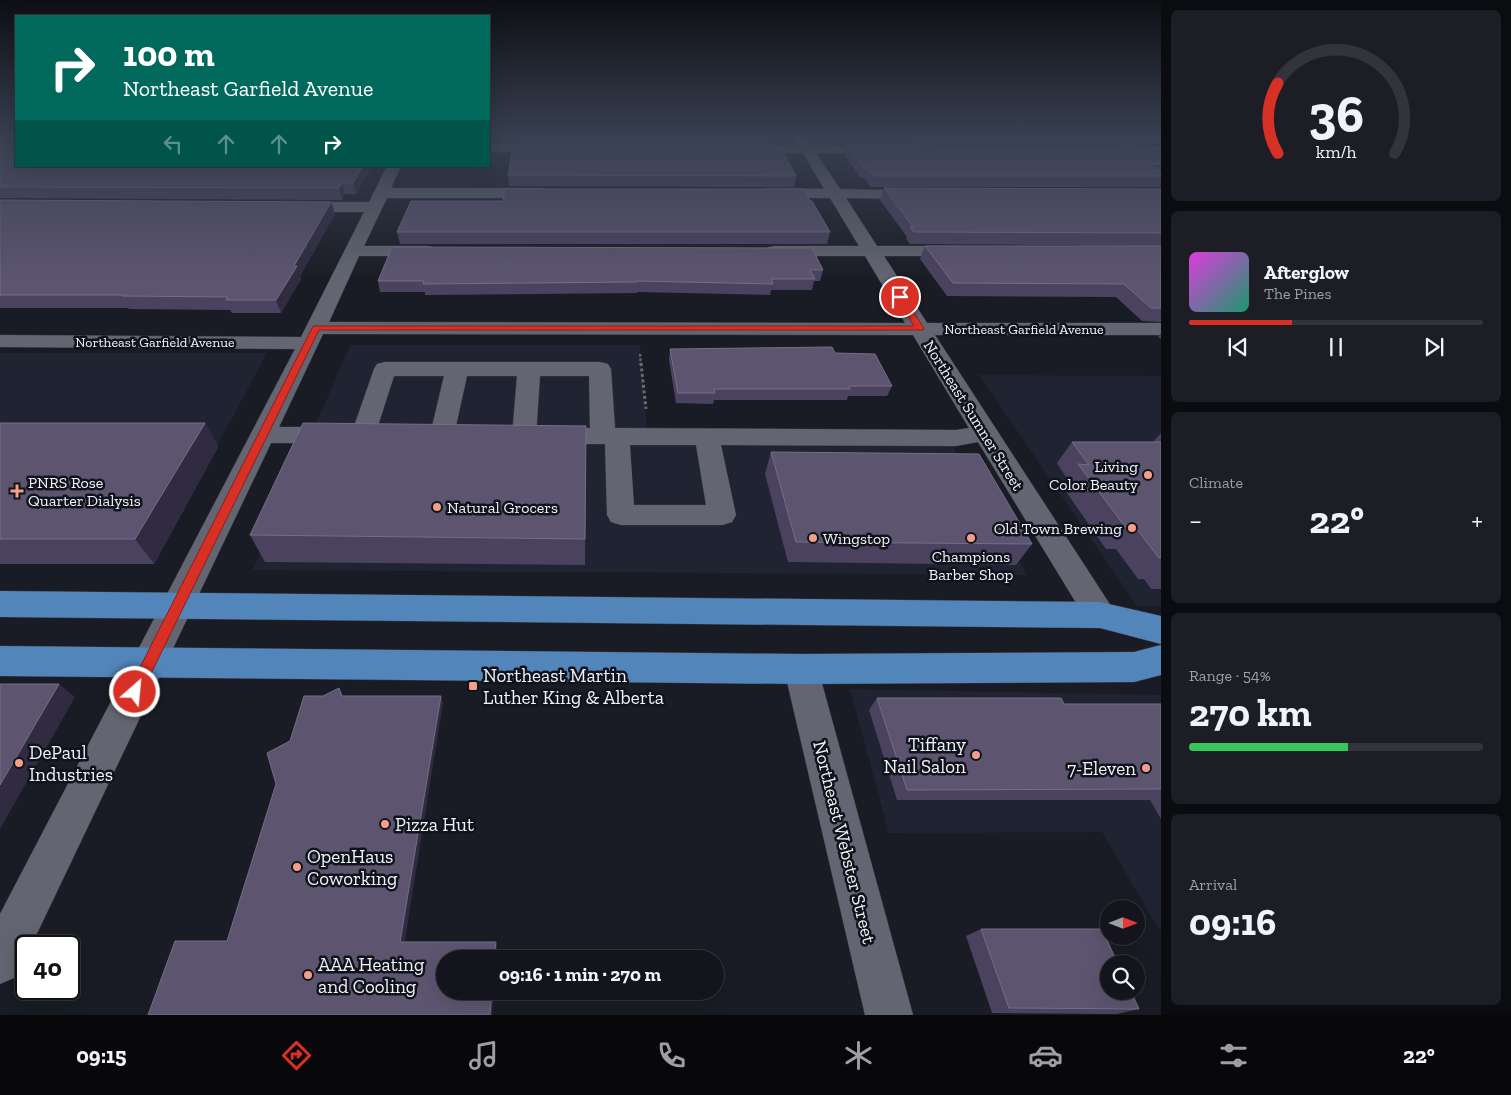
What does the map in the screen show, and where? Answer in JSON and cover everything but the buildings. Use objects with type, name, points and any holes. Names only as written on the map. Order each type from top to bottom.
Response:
[{"type":"main road","points":[[0,604],[1100,615],[1161,630]]},
{"type":"main road","points":[[0,660],[801,669],[1134,667],[1161,660]]},
{"type":"street","points":[[0,961],[313,335],[385,185]]},
{"type":"street","name":"Northeast Sumner Street","points":[[830,185],[1100,615]]},
{"type":"street","points":[[276,206],[556,193]]},
{"type":"street","points":[[755,193],[934,194]]},
{"type":"street","points":[[354,250],[443,251]]},
{"type":"street","points":[[762,251],[981,252]]},
{"type":"street","name":"Northeast Garfield Avenue","points":[[0,341],[637,328],[1161,329]]},
{"type":"street","points":[[263,435],[372,435],[385,369],[600,369],[607,432],[621,515],[722,515],[707,437]]},
{"type":"street","points":[[457,369],[432,435],[469,436]]},
{"type":"street","points":[[529,369],[515,436],[607,432],[707,437],[956,438],[986,433]]},
{"type":"street","name":"Northeast Webster Street","points":[[801,669],[889,1015]]},
{"type":"path","points":[[607,432],[648,423],[637,328]]},
{"type":"shaded area","points":[[350,345],[640,345],[647,428],[943,430],[1027,575],[253,570]]},
{"type":"shaded area","points":[[0,353],[267,353],[154,564],[0,563]]},
{"type":"shaded area","points":[[979,375],[1161,376],[1161,606],[1137,606]]},
{"type":"shaded area","points":[[850,689],[1161,695],[1161,933],[1145,906],[1145,900],[1142,900],[1102,832],[889,833]]},
{"type":"place","name":"Living Color Beauty","points":[[1148,475]]},
{"type":"place","name":"PNRS Rose Quarter Dialysis","points":[[17,491]]},
{"type":"place","name":"Natural Grocers","points":[[437,507]]},
{"type":"place","name":"Old Town Brewing","points":[[1132,528]]},
{"type":"place","name":"Wingstop","points":[[813,538]]},
{"type":"place","name":"Champions Barber Shop","points":[[971,538]]},
{"type":"place","name":"Northeast Martin Luther King & Alberta","points":[[473,686]]},
{"type":"place","name":"Tiffany Nail Salon","points":[[976,755]]},
{"type":"place","name":"DePaul Industries","points":[[19,763]]},
{"type":"place","name":"7-Eleven","points":[[1146,768]]},
{"type":"place","name":"Pizza Hut","points":[[385,824]]},
{"type":"place","name":"OpenHaus Coworking","points":[[297,867]]},
{"type":"place","name":"AAA Heating and Cooling","points":[[308,975]]},
{"type":"route","points":[[135,692],[316,328],[920,328],[900,297]]}]
